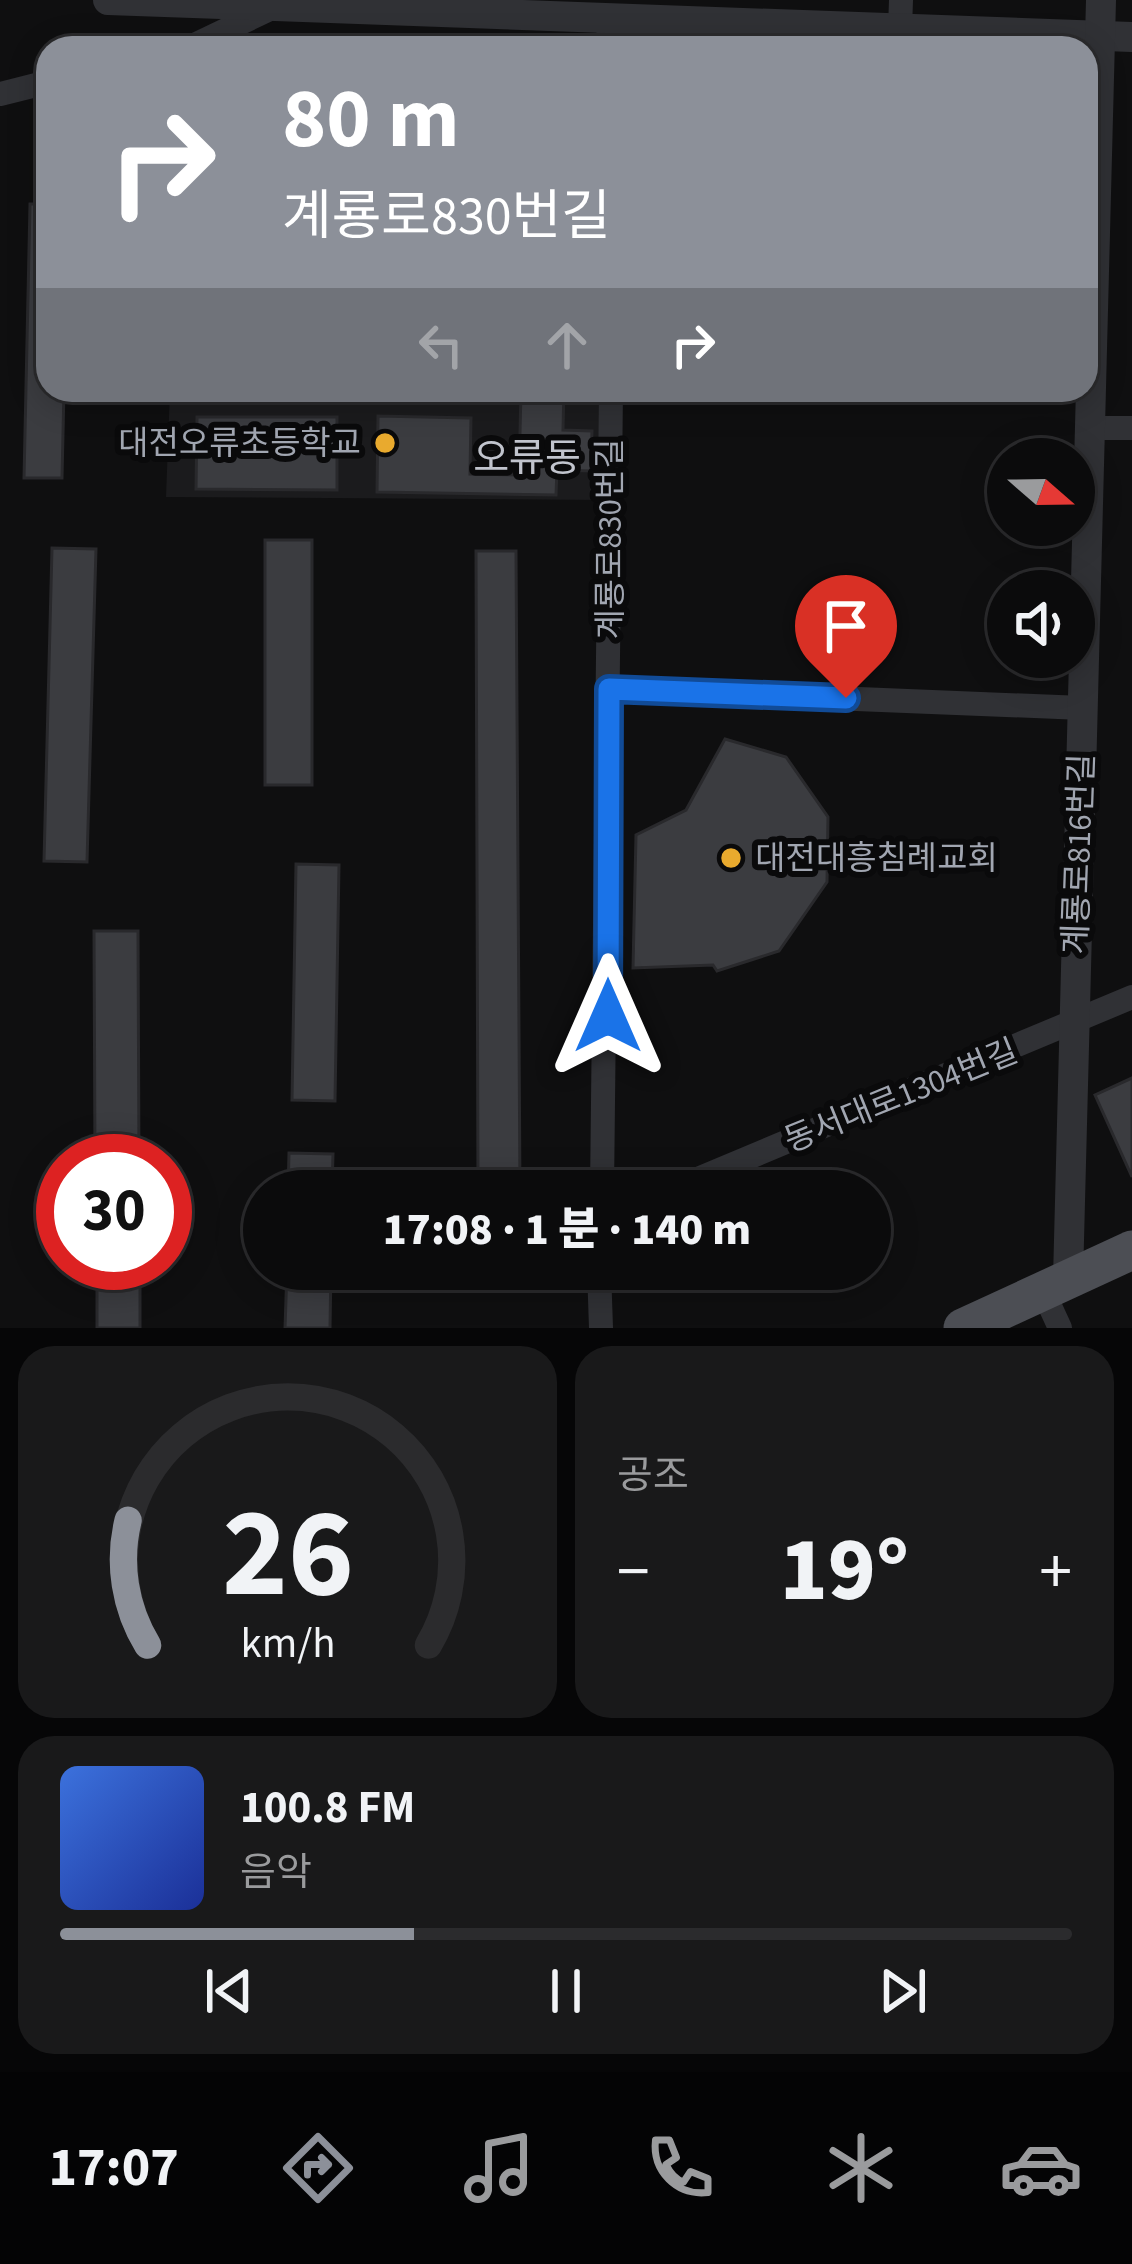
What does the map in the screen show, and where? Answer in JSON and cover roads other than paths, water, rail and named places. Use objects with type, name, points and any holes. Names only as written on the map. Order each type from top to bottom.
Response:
[{"type":"main road","points":[[963,1328],[1132,1250]]},
{"type":"street","points":[[108,0],[272,8],[358,4],[608,34],[778,12],[901,15],[1132,37]]},
{"type":"street","name":"계룡로816번길","points":[[1098,82],[1101,0]]},
{"type":"street","points":[[213,36],[272,8]]},
{"type":"street","points":[[0,94],[36,85]]},
{"type":"street","name":"계룡로830번길","points":[[602,1170],[611,402]]},
{"type":"street","name":"계룡로816번길","points":[[1055,1285],[1074,1024],[1090,402]]},
{"type":"street","points":[[1090,428],[1132,428]]},
{"type":"street","points":[[609,689],[1082,708]]},
{"type":"street","name":"동서대로1304번길","points":[[720,1170],[1132,997]]},
{"type":"street","points":[[1055,1285],[1060,1328]]},
{"type":"street","points":[[600,1290],[601,1328]]},
{"type":"place","name":"대전오류초등학교","points":[[385,443]]},
{"type":"place","name":"대전대흥침례교회","points":[[731,858]]},
{"type":"district","name":"오류동","points":[[527,459]]}]
